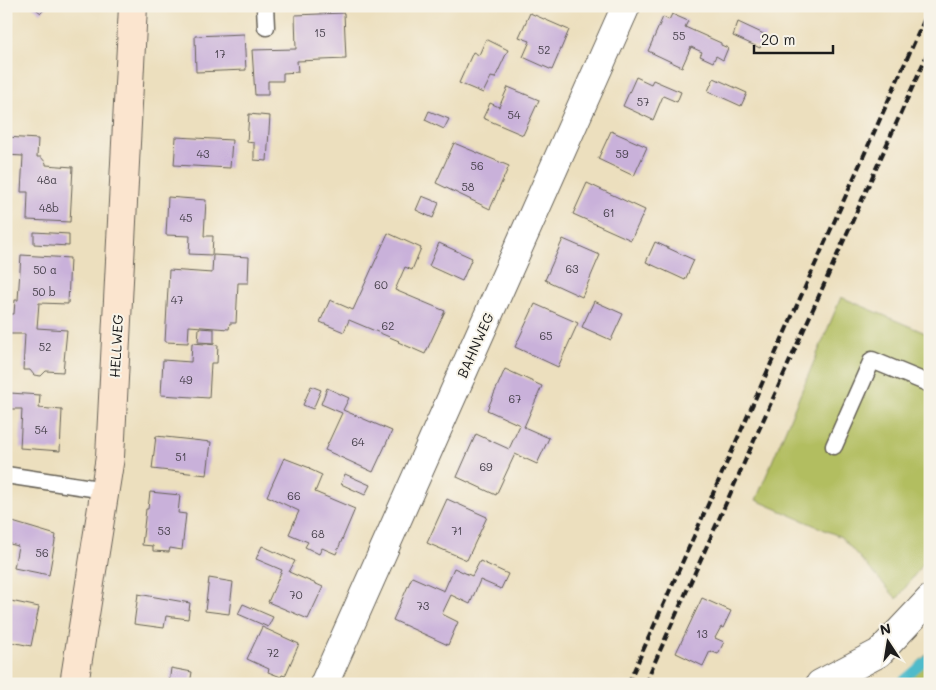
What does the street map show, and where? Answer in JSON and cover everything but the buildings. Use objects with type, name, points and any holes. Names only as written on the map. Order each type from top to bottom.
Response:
[{"type":"street","name":"HELLWEG","points":[[74,684],[110,457],[133,6]]},
{"type":"street","name":"BAHNWEG","points":[[324,684],[626,6]]},
{"type":"street","points":[[820,684],[879,653],[930,599]]},
{"type":"lane","points":[[265,6],[266,27]]},
{"type":"lane","points":[[834,446],[872,360],[930,384]]},
{"type":"lane","points":[[6,475],[105,490]]},
{"type":"green space","points":[[841,297],[930,335],[930,554],[897,599],[841,537],[756,500]]},
{"type":"green space","points":[[930,651],[930,684],[896,684]]},
{"type":"waterway","points":[[898,684],[930,657]]},
{"type":"railway","points":[[628,684],[930,7]]},
{"type":"railway","points":[[645,684],[930,48]]}]
